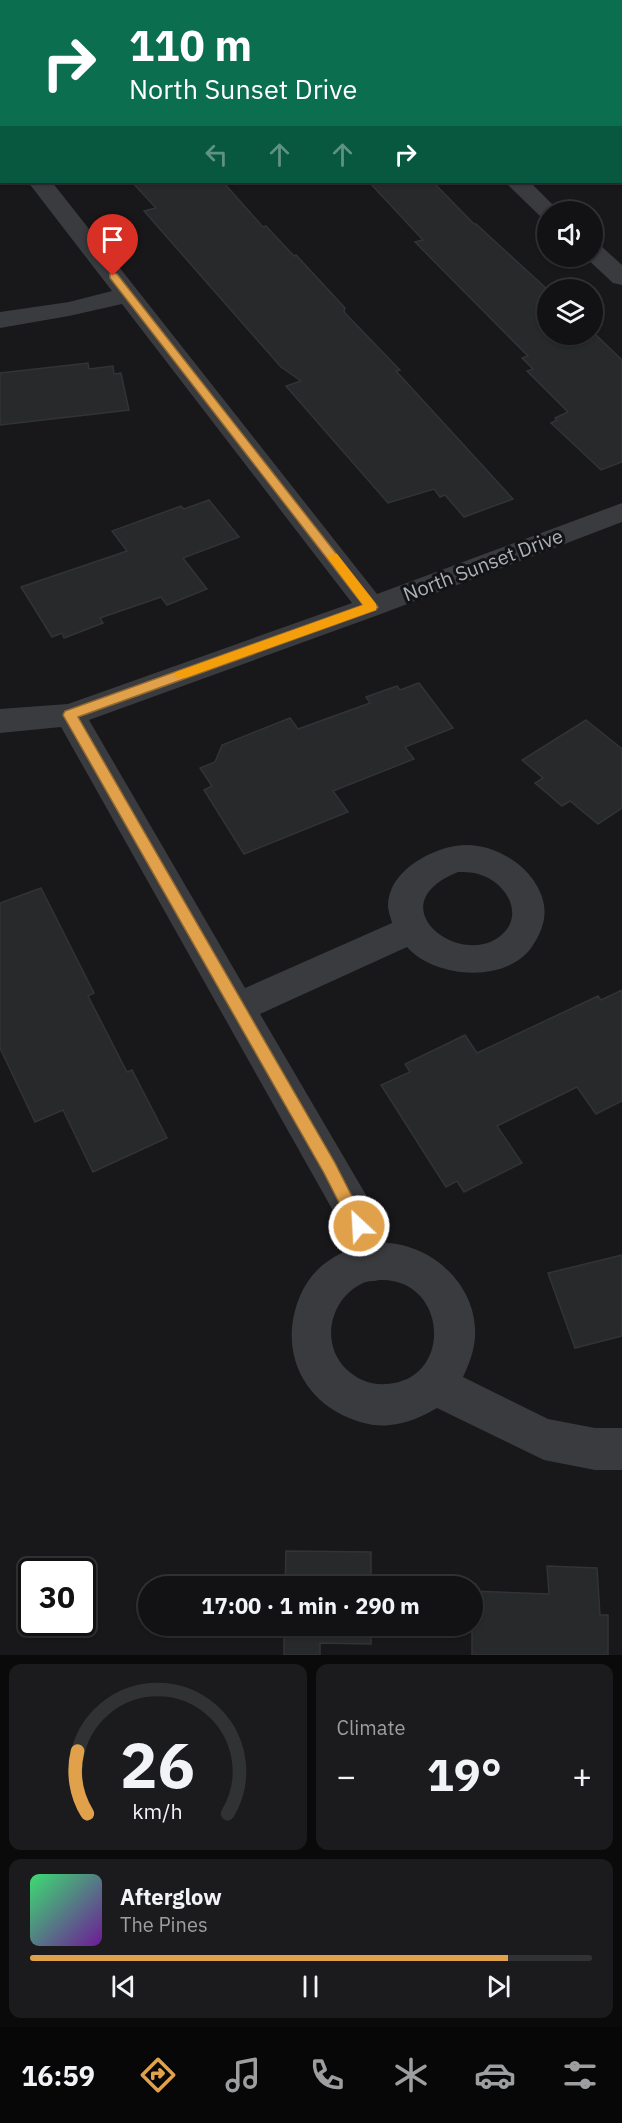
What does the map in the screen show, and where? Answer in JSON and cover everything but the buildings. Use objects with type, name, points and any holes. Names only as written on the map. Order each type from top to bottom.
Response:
[{"type":"street","points":[[41,183],[371,607]]},
{"type":"street","points":[[518,183],[537,201]]},
{"type":"street","points":[[603,261],[622,278]]},
{"type":"street","points":[[0,320],[69,309],[128,295]]},
{"type":"street","name":"North Sunset Drive","points":[[0,721],[70,715],[371,607],[622,512]]},
{"type":"street","points":[[70,715],[352,1208],[374,1263]]},
{"type":"street","points":[[238,1007],[411,930]]},
{"type":"street","points":[[374,1263],[396,1264],[418,1272],[436,1285],[450,1303],[456,1324],[456,1347],[449,1368],[435,1385],[416,1398],[393,1404],[369,1403],[347,1394],[328,1380],[315,1360],[309,1338],[310,1316],[319,1296],[334,1279],[352,1268],[374,1263]]},
{"type":"street","points":[[435,1385],[544,1439],[595,1449],[622,1449]]},
{"type":"slow traffic","points":[[181,675],[371,607],[333,557]]},
{"type":"route","points":[[113,276],[371,607],[70,715],[352,1208],[359,1226]]}]
